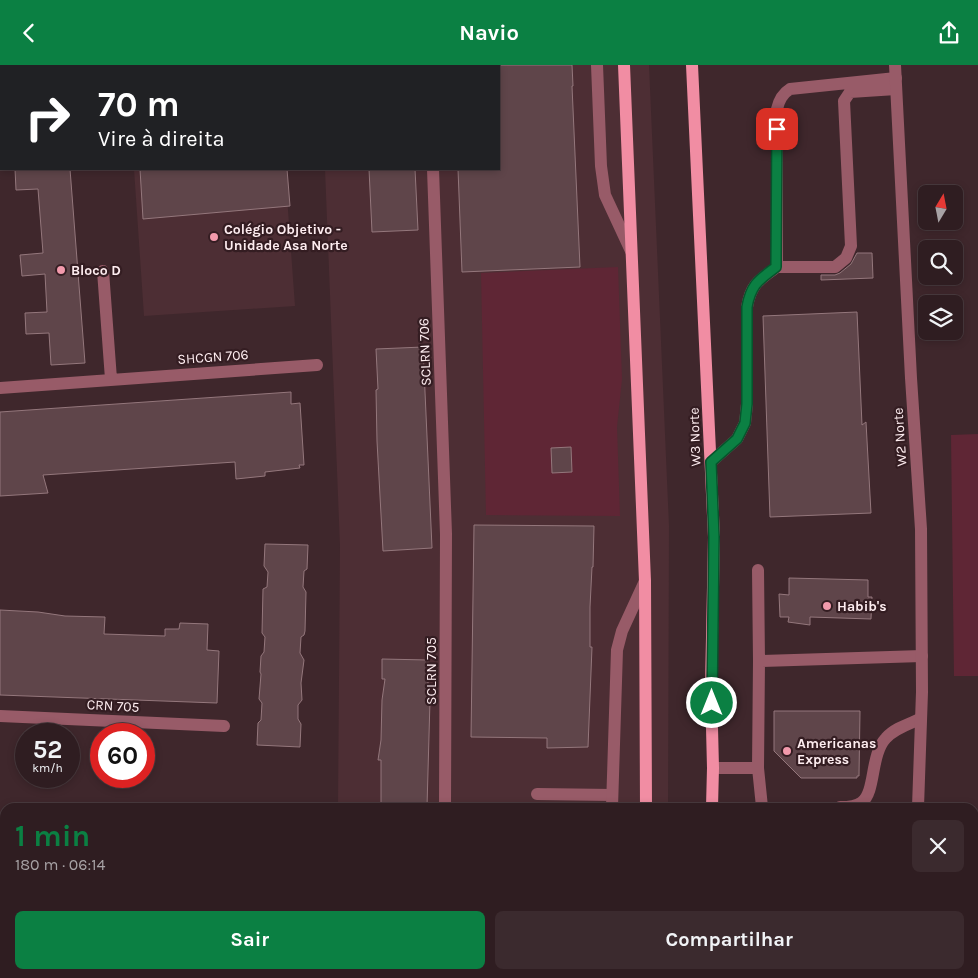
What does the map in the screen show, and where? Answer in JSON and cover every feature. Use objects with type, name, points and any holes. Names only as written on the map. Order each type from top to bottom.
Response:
[{"type":"main road","points":[[624,65],[645,581],[646,803]]},
{"type":"main road","name":"W3 Norte","points":[[692,65],[714,537],[711,687],[712,803]]},
{"type":"street","points":[[597,65],[601,166],[605,195],[631,252]]},
{"type":"street","points":[[711,462],[737,439],[745,423],[747,404],[747,307],[749,294],[755,283],[776,267],[835,267],[846,258],[851,246],[844,101],[850,92],[896,77]]},
{"type":"street","points":[[776,267],[777,109],[784,93],[790,89],[896,77]]},
{"type":"street","name":"W2 Norte","points":[[896,77],[911,378],[921,529],[922,656],[918,803]]},
{"type":"street","name":"SCLRN 706","points":[[433,170],[446,534]]},
{"type":"street","points":[[103,271],[111,379]]},
{"type":"street","name":"SHCGN 706","points":[[0,387],[317,365]]},
{"type":"street","name":"SCLRN 705","points":[[445,803],[446,534]]},
{"type":"street","points":[[758,570],[758,767],[762,803]]},
{"type":"street","points":[[537,794],[612,801],[617,650],[622,631],[645,581]]},
{"type":"street","points":[[759,661],[922,656]]},
{"type":"street","name":"CRN 705","points":[[0,716],[224,726]]},
{"type":"street","points":[[861,803],[869,789],[876,755],[886,737],[894,731],[920,719]]},
{"type":"street","points":[[713,767],[758,767]]},
{"type":"shaded area","points":[[500,65],[649,65],[669,526],[668,803],[338,803],[340,546],[325,170],[500,170]]},
{"type":"shaded area","name":"Colégio Objetivo - Unidade Asa Norte","points":[[134,170],[285,170],[295,306],[144,316]]},
{"type":"shaded area","points":[[618,267],[622,379],[617,427],[620,516],[486,515],[481,273]]},
{"type":"shaded area","points":[[978,434],[978,676],[954,676],[951,435]]},
{"type":"building","points":[[500,65],[572,65],[580,267],[462,272],[458,170],[500,170]]},
{"type":"building","name":"Bloco D","points":[[15,170],[70,170],[85,363],[51,365],[49,333],[26,334],[25,313],[47,312],[45,274],[22,276],[20,255],[43,253],[38,189],[16,190]]},
{"type":"building","points":[[140,170],[287,170],[290,206],[143,219]]},
{"type":"building","points":[[369,170],[415,170],[418,230],[372,232]]},
{"type":"building","points":[[857,253],[872,253],[873,278],[821,280],[821,275],[840,273],[851,264]]},
{"type":"building","points":[[857,312],[862,425],[866,422],[871,513],[770,517],[763,316]]},
{"type":"building","points":[[423,347],[432,548],[383,551],[377,441],[376,390],[378,389],[376,349]]},
{"type":"building","points":[[291,392],[291,404],[300,403],[304,465],[299,465],[300,468],[265,472],[265,476],[236,479],[235,462],[43,475],[48,493],[0,496],[0,412]]},
{"type":"building","points":[[571,447],[572,472],[552,473],[551,448]]},
{"type":"building","points":[[474,525],[594,526],[590,607],[590,647],[592,647],[588,747],[547,748],[547,738],[471,737]]},
{"type":"building","points":[[265,544],[308,545],[307,569],[304,571],[303,587],[306,592],[305,631],[301,637],[300,653],[304,660],[301,683],[302,700],[298,705],[298,719],[301,724],[300,747],[257,745],[258,723],[261,720],[262,703],[259,699],[261,656],[264,652],[265,637],[262,633],[263,589],[267,587],[268,572],[264,566]]},
{"type":"building","name":"Habib's","points":[[789,578],[868,580],[868,597],[872,597],[871,619],[810,617],[810,625],[788,622],[789,617],[780,617],[779,594],[789,595]]},
{"type":"building","points":[[0,610],[38,612],[65,616],[105,617],[104,634],[165,636],[165,629],[179,629],[180,623],[208,624],[207,650],[219,651],[217,703],[0,695]]},
{"type":"building","points":[[382,659],[428,660],[428,700],[430,700],[427,803],[381,803],[381,760],[378,760],[385,679],[382,679]]},
{"type":"building","points":[[774,711],[860,711],[859,776],[857,778],[801,778],[774,751]]},
{"type":"place","name":"Colégio Objetivo - Unidade Asa Norte","points":[[214,237]]},
{"type":"place","name":"Bloco D","points":[[61,270]]},
{"type":"place","name":"Habib's","points":[[827,606]]},
{"type":"place","name":"Americanas Express","points":[[787,751]]},
{"type":"route","points":[[712,703],[714,537],[711,462],[737,439],[745,423],[747,404],[747,307],[749,294],[755,283],[776,267],[777,129]]}]
